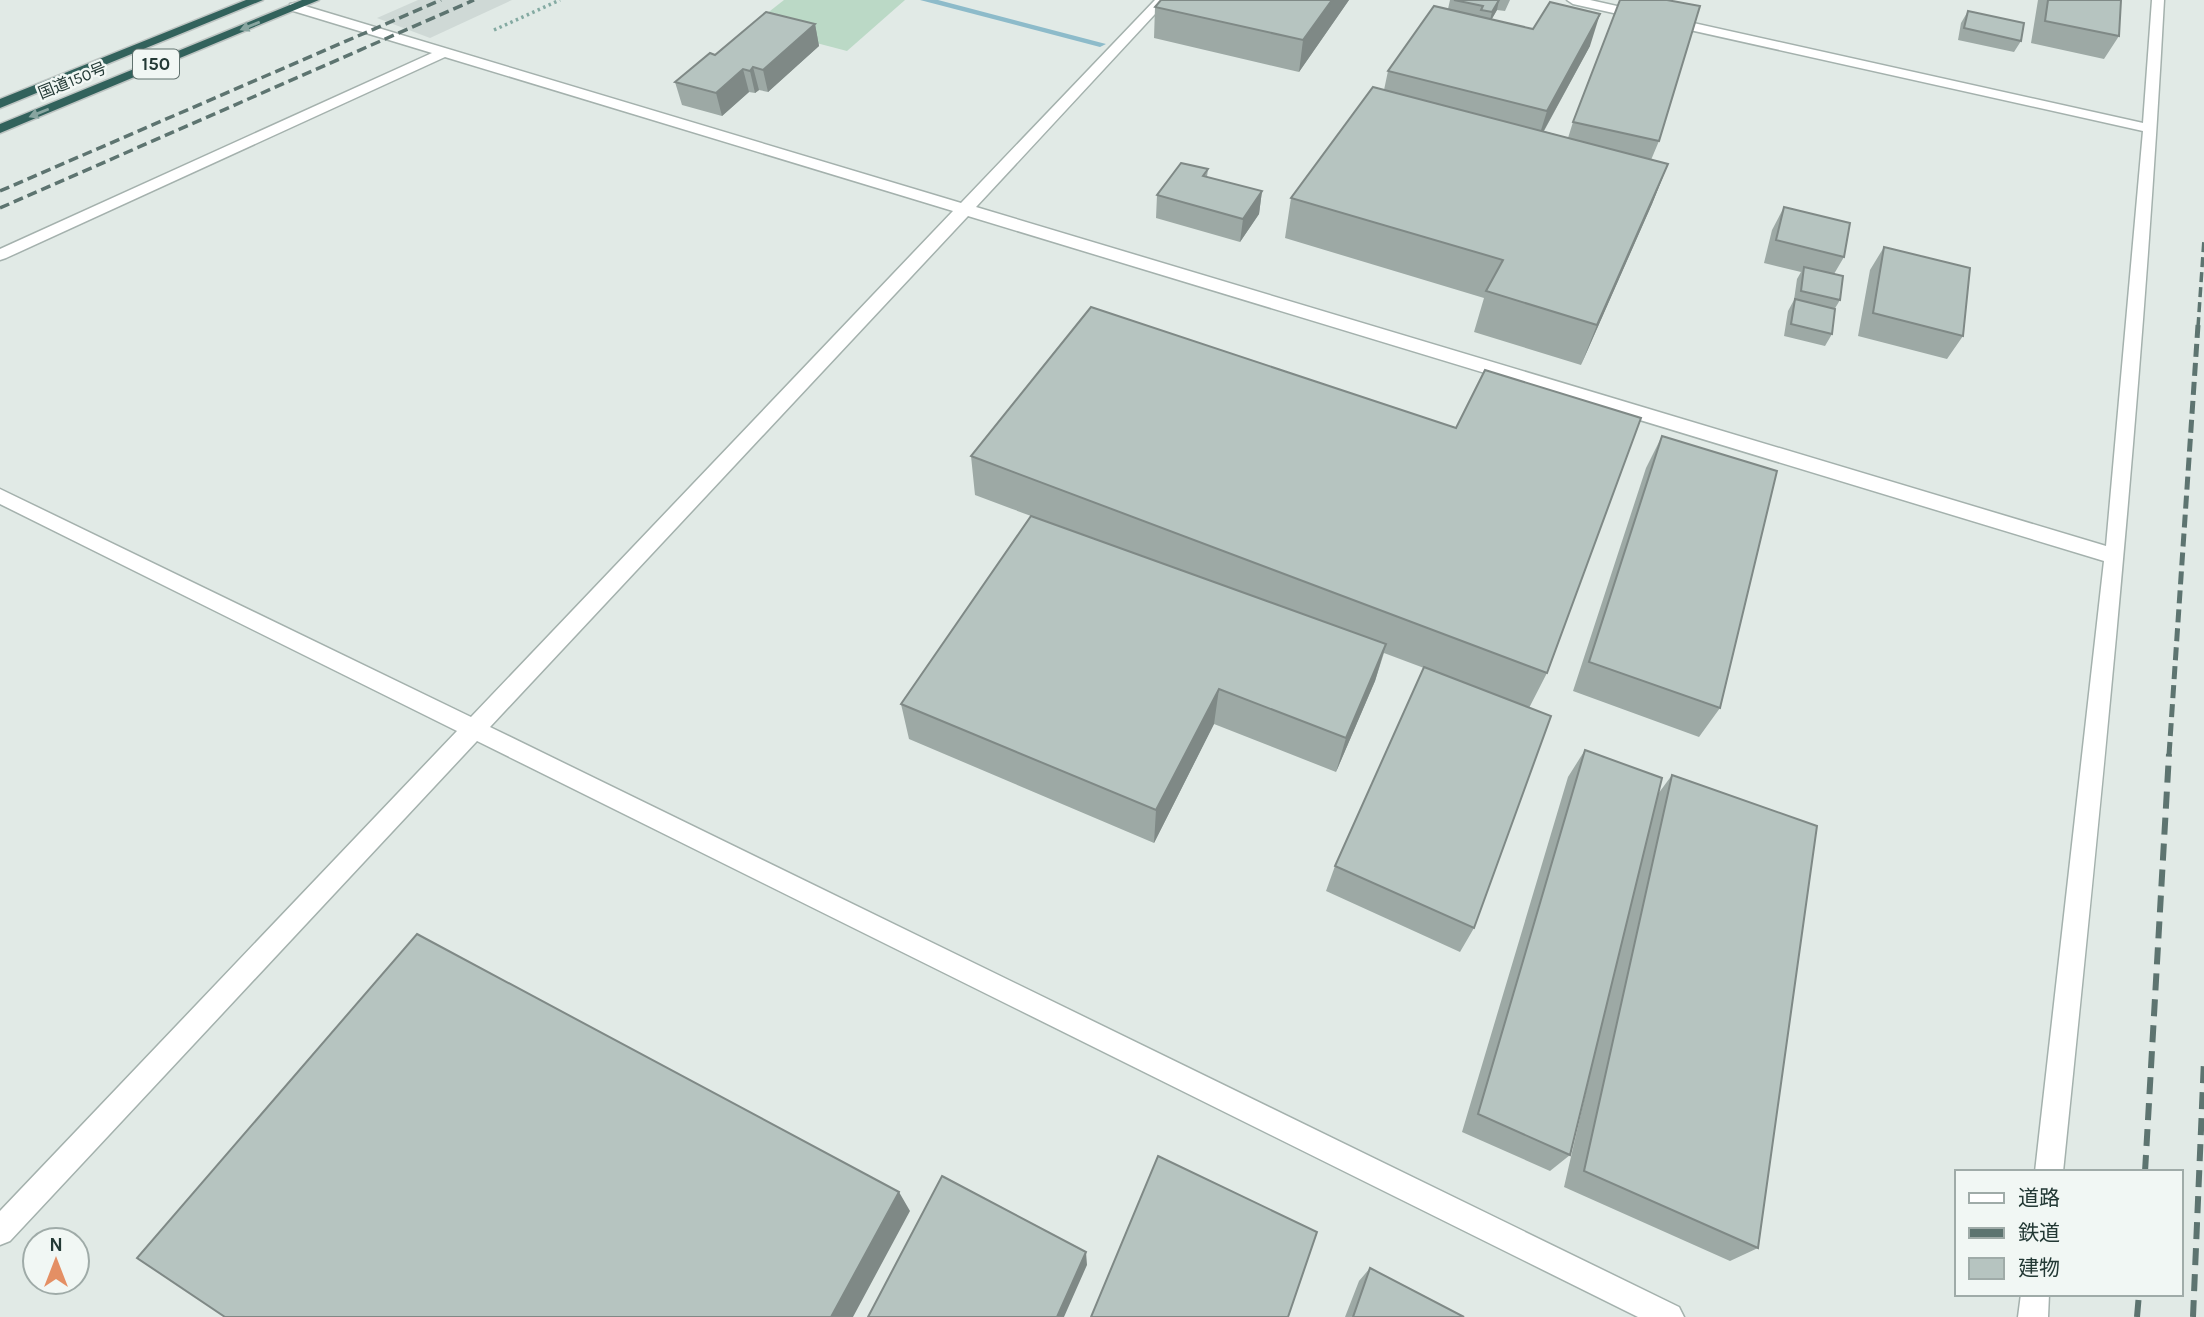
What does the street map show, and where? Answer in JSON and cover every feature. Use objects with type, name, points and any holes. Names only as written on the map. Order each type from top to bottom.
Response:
[{"type":"highway","name":"国道150号","points":[[0,104],[257,0]]},
{"type":"highway","name":"国道150号","points":[[0,129],[313,0]]},
{"type":"street","points":[[0,1231],[1162,0]]},
{"type":"street","points":[[1573,0],[2151,129]]},
{"type":"street","points":[[2049,1170],[2116,557],[2151,129],[2158,0]]},
{"type":"street","points":[[295,7],[2116,557]]},
{"type":"street","points":[[0,256],[444,52]]},
{"type":"street","points":[[0,496],[1669,1317]]},
{"type":"street","points":[[2033,1317],[2035,1296]]},
{"type":"path","points":[[444,52],[560,0]]},
{"type":"shaded area","points":[[418,0],[512,0],[430,38],[377,18]]},
{"type":"green space","points":[[784,0],[905,0],[847,51],[751,26]]},
{"type":"building","points":[[1161,0],[1332,0],[1303,40],[1155,7]]},
{"type":"building","points":[[1454,0],[1499,0],[1492,12],[1481,10],[1483,6]]},
{"type":"building","points":[[1620,0],[1667,0],[1700,6],[1659,141],[1573,122]]},
{"type":"building","points":[[2048,0],[2121,0],[2119,36],[2045,21]]},
{"type":"building","points":[[1550,2],[1600,14],[1547,111],[1388,71],[1434,6],[1533,29]]},
{"type":"building","points":[[1968,11],[2024,23],[2021,41],[1964,28]]},
{"type":"building","points":[[766,12],[815,24],[763,70],[753,67],[750,71],[743,69],[716,93],[675,82],[710,53],[715,55]]},
{"type":"building","points":[[1373,87],[1668,164],[1597,325],[1486,291],[1503,260],[1291,198]]},
{"type":"building","points":[[1181,163],[1208,169],[1203,176],[1262,191],[1243,219],[1157,195]]},
{"type":"building","points":[[1784,207],[1850,223],[1844,257],[1776,240]]},
{"type":"building","points":[[1884,247],[1970,268],[1963,336],[1873,313]]},
{"type":"building","points":[[1804,267],[1843,276],[1840,300],[1801,291]]},
{"type":"building","points":[[1795,299],[1835,309],[1832,334],[1791,324]]},
{"type":"building","points":[[1091,307],[1456,428],[1485,370],[1641,418],[1547,673],[971,456]]},
{"type":"building","points":[[1662,436],[1777,471],[1720,708],[1589,662]]},
{"type":"building","points":[[1031,516],[1386,644],[1346,738],[1219,689],[1156,810],[901,704]]},
{"type":"building","points":[[1424,667],[1551,716],[1474,928],[1335,866]]},
{"type":"building","points":[[1585,750],[1662,778],[1570,1155],[1478,1114]]},
{"type":"building","points":[[1672,775],[1817,826],[1758,1248],[1584,1171]]},
{"type":"building","points":[[417,934],[899,1192],[831,1317],[225,1317],[137,1258]]},
{"type":"building","points":[[1158,1156],[1317,1232],[1288,1317],[1091,1317]]},
{"type":"building","points":[[942,1176],[1086,1252],[1057,1317],[868,1317]]},
{"type":"building","points":[[1370,1268],[1464,1317],[1353,1317]]},
{"type":"waterway","points":[[925,0],[1100,44]]},
{"type":"railway","points":[[0,191],[441,0]]},
{"type":"railway","points":[[0,208],[474,0]]},
{"type":"railway","points":[[2198,327],[2204,239]]},
{"type":"railway","points":[[2169,755],[2198,325]]},
{"type":"railway","points":[[2145,1170],[2169,754]]},
{"type":"railway","points":[[2193,1317],[2204,1060]]},
{"type":"railway","points":[[2137,1317],[2139,1296]]}]
